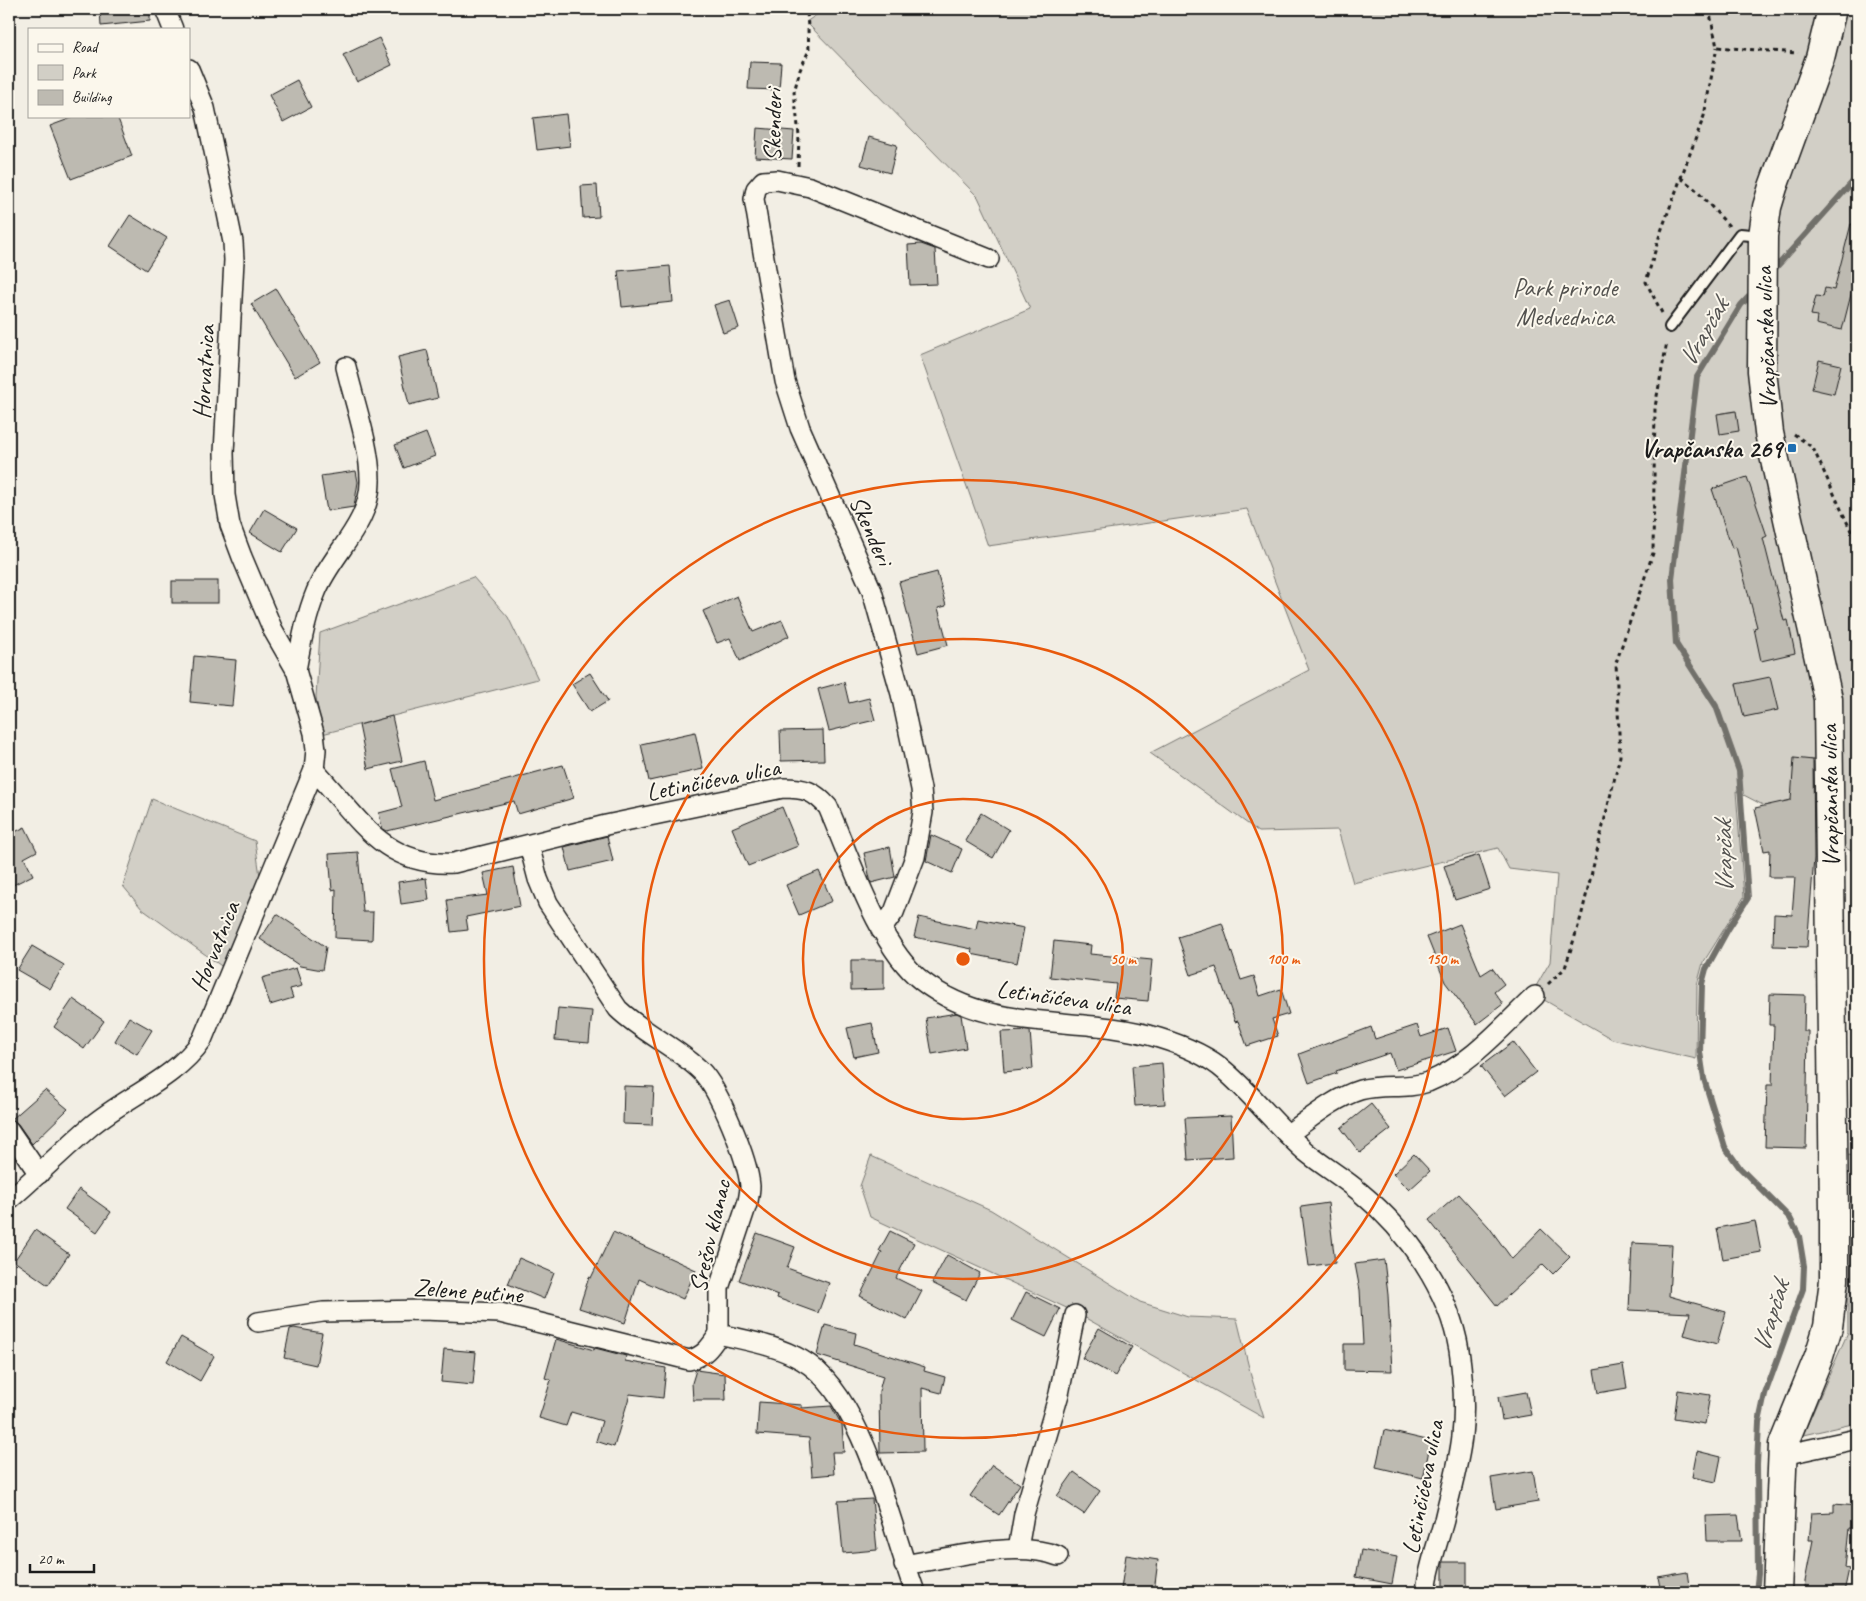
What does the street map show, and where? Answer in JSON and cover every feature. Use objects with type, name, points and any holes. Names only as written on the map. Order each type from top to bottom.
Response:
[{"type":"street","points":[[165,9],[173,28]]},
{"type":"street","name":"Vrapčanska ulica","points":[[1777,1592],[1783,1454],[1790,1426],[1819,1356],[1828,1327],[1833,1288],[1828,699],[1769,433],[1762,372],[1759,235],[1773,187],[1820,58],[1832,9]]},
{"type":"street","name":"Horvatnica","points":[[9,1200],[92,1126],[134,1095],[173,1071],[191,1056],[202,1040],[314,770],[316,750],[314,733],[296,670],[273,630],[230,525],[225,495],[224,453],[234,260],[233,242],[204,108],[190,72]]},
{"type":"street","name":"Skenderi","points":[[881,930],[894,912],[915,857],[922,812],[921,789],[901,694],[872,591],[800,428],[785,381],[754,199],[756,188],[763,181],[777,180],[810,187],[989,259]]},
{"type":"street","points":[[296,670],[316,591],[363,513],[369,497],[368,460],[346,367]]},
{"type":"street","name":"Letinčićeva ulica","points":[[314,770],[367,832],[392,850],[426,863],[454,863],[529,846],[606,825],[783,788],[799,788],[817,794],[828,807],[881,930],[903,963],[922,981],[971,1007],[1029,1021],[1128,1030],[1158,1038],[1197,1052],[1224,1069],[1306,1152],[1359,1191],[1385,1214],[1432,1278],[1450,1318],[1459,1349],[1462,1387],[1462,1436],[1426,1592]]},
{"type":"street","name":"Srešov klanac","points":[[529,846],[538,879],[548,904],[618,1009],[632,1022],[687,1059],[702,1072],[716,1093],[745,1160],[750,1187],[748,1201],[719,1288],[719,1334]]},
{"type":"street","points":[[1288,1134],[1341,1098],[1359,1090],[1376,1086],[1414,1086],[1447,1072],[1480,1048],[1534,996]]},
{"type":"street","points":[[9,1130],[40,1174]]},
{"type":"street","name":"Zelene putine","points":[[258,1322],[323,1312],[422,1310],[500,1313],[689,1360],[697,1358],[710,1347],[719,1334]]},
{"type":"street","points":[[1018,1549],[1024,1514],[1059,1394],[1075,1315]]},
{"type":"street","points":[[719,1334],[774,1346],[803,1361],[830,1383],[864,1442],[915,1592]]},
{"type":"street","points":[[1783,1454],[1857,1439]]},
{"type":"street","points":[[904,1564],[1018,1549],[1043,1550],[1058,1556]]},
{"type":"lane","points":[[1670,327],[1759,235]]},
{"type":"path","name":"Skenderi","points":[[796,184],[799,135],[794,111],[794,92],[800,70],[810,50],[807,9]]},
{"type":"path","points":[[1534,996],[1565,968],[1581,917],[1620,756],[1616,663],[1653,553],[1655,408],[1670,327],[1646,282],[1704,116],[1717,47],[1709,9]]},
{"type":"path","points":[[1717,47],[1807,54],[1820,58]]},
{"type":"path","points":[[1681,178],[1695,189],[1725,222],[1759,235]]},
{"type":"path","points":[[1788,430],[1813,448],[1857,544]]},
{"type":"green space","name":"Park prirode Medvednica","points":[[825,9],[1857,9],[1857,854],[1736,791],[1744,897],[1703,963],[1697,985],[1696,1059],[1612,1039],[1532,993],[1550,962],[1557,875],[1509,869],[1498,848],[1353,883],[1338,830],[1259,832],[1150,753],[1309,670],[1247,509],[988,546],[920,355],[1030,309],[978,197],[806,22]]},
{"type":"green space","points":[[473,577],[508,617],[538,679],[322,734],[316,697],[320,633]]},
{"type":"green space","points":[[152,799],[255,841],[260,876],[224,968],[142,909],[123,886]]},
{"type":"green space","points":[[1847,1155],[1857,1156],[1857,1423],[1803,1435],[1848,1332]]},
{"type":"green space","points":[[871,1156],[991,1210],[1140,1302],[1188,1317],[1237,1319],[1264,1418],[1073,1311],[870,1217],[860,1186]]},
{"type":"building","points":[[100,9],[150,9],[150,21],[101,26]]},
{"type":"building","points":[[379,38],[392,65],[357,82],[343,55]]},
{"type":"building","points":[[750,62],[781,63],[779,90],[748,89]]},
{"type":"building","points":[[297,80],[311,107],[283,122],[269,95]]},
{"type":"building","points":[[566,114],[570,146],[537,150],[533,118]]},
{"type":"building","points":[[72,118],[118,118],[132,156],[71,179],[50,126]]},
{"type":"building","points":[[757,128],[794,131],[792,159],[755,157]]},
{"type":"building","points":[[869,137],[897,145],[890,173],[861,165]]},
{"type":"building","points":[[597,185],[599,217],[583,218],[581,186]]},
{"type":"building","points":[[130,215],[167,238],[146,270],[110,246]]},
{"type":"building","points":[[1851,224],[1857,225],[1857,271],[1842,330],[1816,324],[1817,316],[1811,315],[1816,296],[1823,297],[1825,288],[1834,290]]},
{"type":"building","points":[[921,244],[935,249],[937,284],[910,285],[908,245]]},
{"type":"building","points":[[670,266],[673,302],[622,307],[618,271]]},
{"type":"building","points":[[276,289],[320,362],[295,377],[251,304]]},
{"type":"building","points":[[730,300],[739,328],[723,333],[714,305]]},
{"type":"building","points":[[427,350],[438,398],[409,405],[398,357]]},
{"type":"building","points":[[1819,360],[1841,365],[1834,394],[1812,389]]},
{"type":"building","points":[[1736,411],[1739,431],[1720,434],[1717,414]]},
{"type":"building","points":[[426,433],[435,456],[404,468],[395,445]]},
{"type":"building","points":[[356,471],[358,482],[354,507],[327,511],[321,476]]},
{"type":"building","points":[[1747,477],[1767,536],[1763,538],[1784,621],[1788,620],[1795,653],[1761,661],[1754,628],[1757,627],[1736,547],[1732,548],[1712,489]]},
{"type":"building","points":[[264,509],[297,528],[282,552],[250,533]]},
{"type":"building","points":[[937,572],[946,606],[938,608],[948,645],[918,653],[899,582]]},
{"type":"building","points":[[172,581],[218,581],[218,603],[172,603]]},
{"type":"building","points":[[737,596],[753,632],[782,620],[789,636],[740,661],[730,638],[717,643],[703,611]]},
{"type":"building","points":[[194,656],[236,660],[232,706],[190,702]]},
{"type":"building","points":[[590,673],[608,701],[590,712],[572,684]]},
{"type":"building","points":[[1770,677],[1778,710],[1744,717],[1736,684]]},
{"type":"building","points":[[844,682],[849,703],[869,698],[875,720],[829,731],[818,689]]},
{"type":"building","points":[[392,716],[402,761],[368,769],[359,725]]},
{"type":"building","points":[[823,730],[824,760],[781,761],[780,731]]},
{"type":"building","points":[[695,732],[703,769],[649,781],[641,744]]},
{"type":"building","points":[[1794,758],[1813,760],[1814,858],[1807,947],[1773,946],[1774,914],[1792,915],[1795,877],[1769,877],[1770,850],[1764,851],[1755,808],[1791,800]]},
{"type":"building","points":[[424,761],[433,800],[563,765],[574,798],[518,814],[514,801],[387,831],[382,828],[379,813],[402,807],[392,769]]},
{"type":"building","points":[[782,807],[798,846],[748,866],[732,828]]},
{"type":"building","points":[[981,813],[1009,830],[993,858],[965,841]]},
{"type":"building","points":[[25,827],[37,851],[24,858],[33,875],[9,887],[9,829],[11,834]]},
{"type":"building","points":[[931,835],[962,849],[952,873],[926,861]]},
{"type":"building","points":[[607,836],[613,861],[570,871],[564,847]]},
{"type":"building","points":[[890,847],[895,877],[871,883],[864,853]]},
{"type":"building","points":[[358,852],[363,912],[373,912],[372,940],[335,938],[336,889],[332,890],[329,854]]},
{"type":"building","points":[[1479,855],[1490,889],[1455,900],[1444,866]]},
{"type":"building","points":[[513,867],[520,906],[466,917],[468,930],[451,932],[447,900],[488,895],[483,873]]},
{"type":"building","points":[[819,871],[832,901],[799,915],[786,885]]},
{"type":"building","points":[[426,878],[429,900],[401,904],[398,882]]},
{"type":"building","points":[[277,914],[326,947],[322,970],[300,966],[260,939]]},
{"type":"building","points":[[919,917],[976,929],[978,919],[1024,928],[1017,963],[971,954],[972,949],[914,937]]},
{"type":"building","points":[[1222,923],[1241,980],[1254,976],[1260,996],[1281,989],[1289,1014],[1272,1019],[1278,1036],[1247,1046],[1238,1021],[1235,1022],[1216,967],[1191,975],[1178,937]]},
{"type":"building","points":[[1460,924],[1481,975],[1492,968],[1504,984],[1494,992],[1503,1004],[1477,1024],[1445,982],[1427,937]]},
{"type":"building","points":[[1054,941],[1091,945],[1090,954],[1152,960],[1148,1001],[1114,998],[1116,984],[1050,977]]},
{"type":"building","points":[[32,946],[64,965],[50,989],[17,970]]},
{"type":"building","points":[[851,960],[884,960],[884,989],[851,990]]},
{"type":"building","points":[[296,968],[302,986],[290,989],[293,998],[270,1005],[262,978]]},
{"type":"building","points":[[1770,994],[1805,995],[1804,1031],[1808,1031],[1806,1148],[1765,1147],[1767,1085],[1772,1085],[1774,1025],[1769,1025]]},
{"type":"building","points":[[73,999],[104,1021],[84,1049],[54,1027]]},
{"type":"building","points":[[558,1008],[592,1011],[589,1043],[555,1040]]},
{"type":"building","points":[[957,1013],[961,1015],[966,1048],[932,1054],[926,1018]]},
{"type":"building","points":[[129,1017],[152,1030],[137,1054],[115,1041]]},
{"type":"building","points":[[872,1023],[878,1052],[854,1057],[847,1028]]},
{"type":"building","points":[[1417,1025],[1421,1037],[1448,1028],[1456,1051],[1396,1070],[1390,1053],[1336,1071],[1337,1073],[1309,1083],[1299,1054],[1371,1027],[1375,1039]]},
{"type":"building","points":[[1030,1031],[1033,1069],[1004,1072],[1001,1032]]},
{"type":"building","points":[[1513,1042],[1536,1072],[1505,1096],[1481,1066]]},
{"type":"building","points":[[1162,1063],[1165,1104],[1135,1106],[1132,1066]]},
{"type":"building","points":[[624,1086],[654,1087],[652,1125],[623,1124]]},
{"type":"building","points":[[45,1090],[68,1109],[32,1144],[18,1124],[12,1119]]},
{"type":"building","points":[[1371,1104],[1391,1129],[1360,1153],[1341,1128]]},
{"type":"building","points":[[1231,1116],[1233,1157],[1188,1160],[1185,1118]]},
{"type":"building","points":[[1414,1154],[1430,1171],[1409,1190],[1393,1174]]},
{"type":"building","points":[[79,1189],[111,1212],[97,1232],[65,1209]]},
{"type":"building","points":[[1459,1194],[1489,1227],[1512,1259],[1541,1229],[1570,1257],[1553,1274],[1543,1264],[1497,1306],[1429,1220]]},
{"type":"building","points":[[1328,1203],[1335,1263],[1309,1266],[1301,1207]]},
{"type":"building","points":[[1755,1221],[1761,1252],[1723,1259],[1717,1228]]},
{"type":"building","points":[[35,1230],[69,1254],[48,1285],[14,1261]]},
{"type":"building","points":[[890,1231],[914,1243],[896,1278],[922,1291],[907,1320],[860,1296],[882,1252],[879,1251]]},
{"type":"building","points":[[613,1232],[696,1270],[683,1299],[639,1279],[625,1323],[579,1308],[589,1277],[591,1278]]},
{"type":"building","points":[[757,1233],[795,1247],[787,1268],[829,1283],[818,1313],[777,1298],[778,1295],[739,1280]]},
{"type":"building","points":[[1632,1243],[1672,1245],[1669,1296],[1726,1312],[1717,1344],[1684,1335],[1690,1313],[1629,1310]]},
{"type":"building","points":[[947,1255],[980,1273],[966,1300],[932,1283]]},
{"type":"building","points":[[519,1258],[554,1273],[544,1299],[508,1284]]},
{"type":"building","points":[[1384,1260],[1392,1371],[1344,1370],[1344,1344],[1363,1344],[1360,1290],[1355,1264]]},
{"type":"building","points":[[1026,1292],[1060,1309],[1046,1337],[1012,1320]]},
{"type":"building","points":[[825,1325],[856,1333],[854,1344],[925,1367],[924,1371],[945,1377],[941,1393],[922,1388],[923,1452],[880,1453],[879,1391],[883,1376],[817,1355]]},
{"type":"building","points":[[1099,1328],[1132,1347],[1115,1376],[1082,1358]]},
{"type":"building","points":[[290,1329],[322,1333],[316,1365],[284,1358]]},
{"type":"building","points":[[181,1337],[214,1356],[200,1381],[167,1361]]},
{"type":"building","points":[[556,1339],[594,1350],[595,1348],[626,1356],[625,1361],[666,1368],[663,1398],[630,1394],[614,1447],[596,1441],[602,1421],[571,1412],[566,1426],[539,1418],[551,1380],[545,1378]]},
{"type":"building","points":[[444,1349],[476,1352],[473,1385],[441,1382]]},
{"type":"building","points":[[1623,1365],[1627,1388],[1598,1393],[1594,1370]]},
{"type":"building","points":[[696,1370],[725,1374],[726,1400],[693,1400],[692,1383]]},
{"type":"building","points":[[1678,1390],[1710,1395],[1705,1424],[1674,1419]]},
{"type":"building","points":[[1526,1392],[1531,1415],[1502,1420],[1498,1397]]},
{"type":"building","points":[[759,1402],[802,1405],[802,1408],[831,1406],[842,1425],[844,1452],[832,1452],[834,1474],[812,1476],[809,1438],[757,1434]]},
{"type":"building","points":[[1384,1430],[1431,1441],[1423,1478],[1376,1467]]},
{"type":"building","points":[[1697,1451],[1721,1457],[1716,1482],[1692,1477]]},
{"type":"building","points":[[992,1465],[1020,1484],[999,1515],[970,1496]]},
{"type":"building","points":[[1533,1471],[1538,1502],[1496,1509],[1491,1478]]},
{"type":"building","points":[[1074,1472],[1100,1491],[1084,1514],[1057,1496]]},
{"type":"building","points":[[872,1499],[877,1550],[843,1553],[838,1501]]},
{"type":"building","points":[[1834,1504],[1857,1506],[1857,1529],[1849,1528],[1845,1568],[1849,1569],[1844,1592],[1803,1592],[1813,1540],[1809,1540],[1812,1513],[1834,1512]]},
{"type":"building","points":[[1738,1515],[1742,1541],[1707,1541],[1706,1516]]},
{"type":"building","points":[[1361,1550],[1397,1557],[1392,1584],[1356,1577]]},
{"type":"building","points":[[1126,1555],[1158,1560],[1154,1592],[1121,1589]]},
{"type":"building","points":[[1443,1562],[1467,1562],[1467,1592],[1443,1592]]},
{"type":"building","points":[[1687,1572],[1690,1592],[1661,1592],[1658,1577]]},
{"type":"waterway","name":"Vrapčak","points":[[1771,273],[1857,177]]},
{"type":"waterway","name":"Vrapčak","points":[[1754,291],[1741,305],[1697,377],[1672,579],[1676,644],[1716,706],[1739,771],[1748,898],[1706,969],[1702,984],[1700,1052],[1704,1079],[1725,1147],[1740,1168],[1790,1218],[1799,1236],[1804,1266],[1803,1289],[1765,1394],[1759,1422],[1757,1465],[1758,1574],[1756,1592]]},
{"type":"place","name":"Vrapčanska 269","points":[[1792,448]]}]
